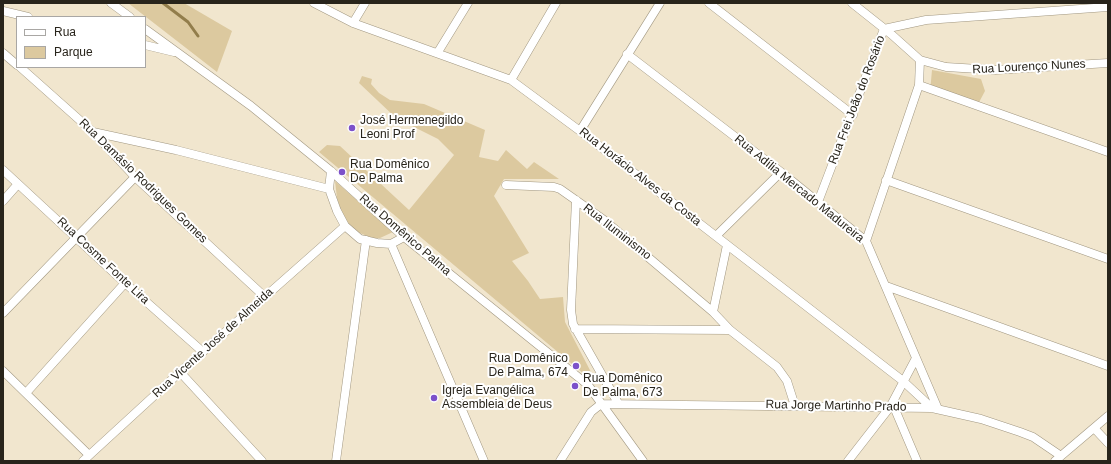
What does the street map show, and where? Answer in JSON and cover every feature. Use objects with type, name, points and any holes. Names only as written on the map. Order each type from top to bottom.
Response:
[{"type":"street","points":[[111,3],[129,16]]},
{"type":"street","name":"Rua Horácio Alves da Costa","points":[[314,3],[353,23],[438,52],[511,80],[580,131],[903,381],[935,409]]},
{"type":"street","points":[[353,23],[365,3]]},
{"type":"street","points":[[438,52],[468,3]]},
{"type":"street","points":[[511,80],[556,3]]},
{"type":"street","points":[[580,131],[660,3]]},
{"type":"street","points":[[709,3],[853,114]]},
{"type":"street","name":"Rua Lourenço Nunes","points":[[852,3],[920,60],[962,69],[995,70],[1108,63]]},
{"type":"street","name":"Rua Frei João do Rosário","points":[[818,202],[853,114],[884,29],[926,20],[1108,7]]},
{"type":"street","points":[[3,11],[24,16]]},
{"type":"street","name":"Rua Domênico Palma","points":[[146,30],[251,106],[331,171],[404,237],[588,385],[601,404]]},
{"type":"street","points":[[146,45],[177,53]]},
{"type":"street","points":[[3,53],[16,64]]},
{"type":"street","name":"Rua Adília Mercado Madureira","points":[[627,54],[781,172],[866,241],[916,358],[935,409]]},
{"type":"street","points":[[866,241],[919,86],[920,60]]},
{"type":"street","name":"Rua Damásio Rodrigues Gomes","points":[[21,68],[93,132],[136,177],[265,296]]},
{"type":"street","points":[[919,86],[1108,152]]},
{"type":"street","points":[[93,132],[176,150],[329,189]]},
{"type":"street","name":"Rua Cosme Fonte Lira","points":[[3,170],[125,283],[203,352]]},
{"type":"street","points":[[331,171],[329,189],[337,211],[345,226],[355,235],[366,240],[391,244],[404,237]]},
{"type":"street","points":[[716,236],[781,172]]},
{"type":"street","points":[[3,313],[136,177]]},
{"type":"street","points":[[886,180],[1108,259]]},
{"type":"street","points":[[3,201],[18,184]]},
{"type":"street","name":"Rua Iluminismo","points":[[506,185],[554,187],[576,200],[632,243],[714,312],[730,330],[777,367],[787,381],[795,406]]},
{"type":"street","points":[[576,200],[571,310],[575,329],[618,403]]},
{"type":"street","name":"Rua Vicente José de Almeida","points":[[86,458],[180,372],[345,226]]},
{"type":"street","points":[[336,461],[366,240]]},
{"type":"street","points":[[391,244],[484,461]]},
{"type":"street","points":[[714,312],[727,245]]},
{"type":"street","points":[[26,393],[125,283]]},
{"type":"street","points":[[886,286],[1108,366]]},
{"type":"street","points":[[575,329],[730,330]]},
{"type":"street","points":[[848,461],[892,407],[903,381],[916,358]]},
{"type":"street","points":[[3,371],[26,393],[86,458]]},
{"type":"street","points":[[180,372],[262,461]]},
{"type":"street","points":[[560,461],[591,412],[601,404],[643,461]]},
{"type":"street","name":"Rua Jorge Martinho Prado","points":[[601,404],[892,407],[935,409],[981,420],[1033,437],[1058,458]]},
{"type":"street","points":[[892,407],[917,461]]},
{"type":"street","points":[[1058,458],[1108,416]]},
{"type":"street","points":[[1094,428],[1108,443]]},
{"type":"green space","points":[[128,3],[184,3],[232,31],[217,72],[146,16]]},
{"type":"green space","points":[[932,70],[981,79],[985,91],[976,108],[930,92]]},
{"type":"green space","points":[[362,76],[372,79],[371,84],[379,93],[390,100],[424,104],[485,130],[479,157],[498,161],[506,150],[527,169],[534,162],[559,179],[504,179],[494,196],[529,253],[512,261],[540,299],[563,297],[565,322],[593,376],[590,379],[319,152],[327,145],[340,146],[409,210],[454,155],[438,139],[396,118],[359,83]]},
{"type":"green space","points":[[335,181],[393,232],[380,238],[372,238],[355,231],[348,224],[342,213],[337,198]]},
{"type":"waterway","points":[[163,3],[188,22],[198,36]]},
{"type":"place","name":"José Hermenegildo Leoni Prof","points":[[352,128]]},
{"type":"place","name":"Rua Domênico De Palma","points":[[342,172]]},
{"type":"place","name":"Rua Domênico De Palma, 674","points":[[576,366]]},
{"type":"place","name":"Rua Domênico De Palma, 673","points":[[575,386]]},
{"type":"place","name":"Igreja Evangélica Assembleia de Deus","points":[[434,398]]}]
